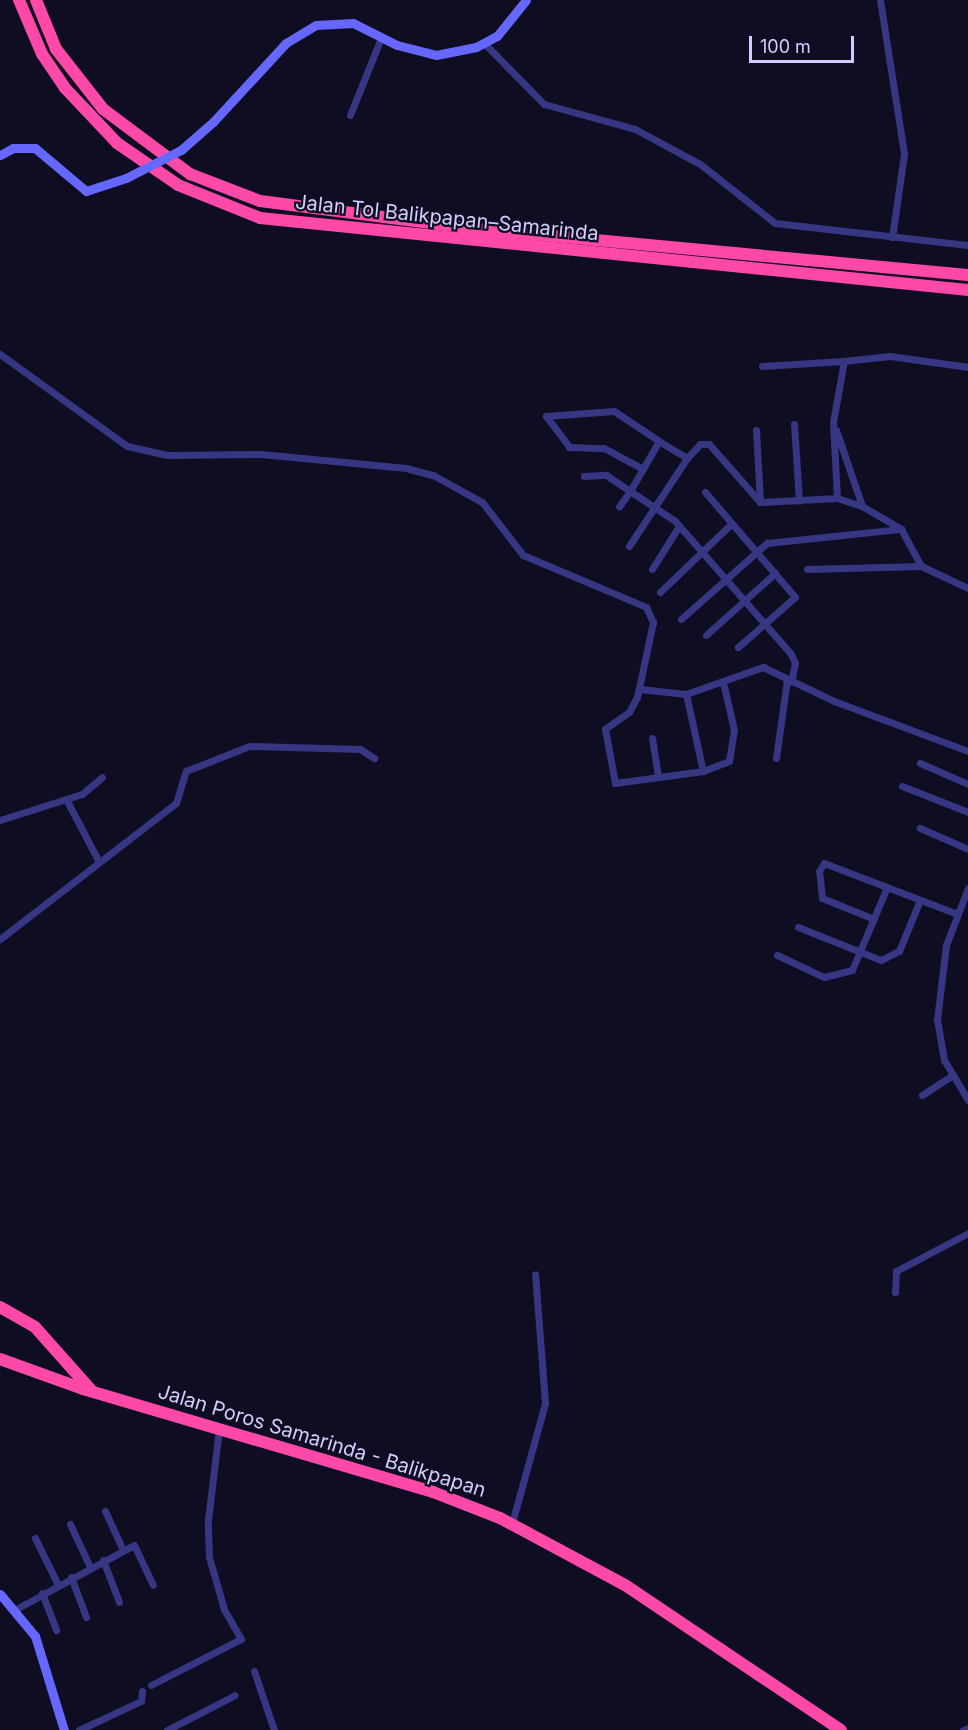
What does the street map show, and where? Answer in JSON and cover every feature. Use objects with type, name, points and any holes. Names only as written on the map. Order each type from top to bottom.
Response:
[{"type":"highway","name":"Jalan Tol Balikpapan–Samarinda","points":[[19,0],[42,54],[65,88],[117,143],[178,185],[260,218],[968,290]]},
{"type":"highway","name":"Jalan Tol Balikpapan–Samarinda","points":[[36,0],[56,49],[103,109],[190,174],[260,201],[467,228],[968,275]]},
{"type":"highway","points":[[0,1307],[35,1327],[91,1391]]},
{"type":"highway","name":"Jalan Poros Samarinda - Balikpapan","points":[[1,1360],[91,1391],[433,1492],[512,1523],[625,1585],[841,1730]]},
{"type":"street","points":[[880,0],[904,154],[892,237]]},
{"type":"street","points":[[0,155],[13,148],[35,148],[86,191],[98,190],[181,150],[201,135],[254,75],[301,32],[326,22],[345,21],[381,38],[436,55],[484,43],[507,28],[524,1]]},
{"type":"street","points":[[350,115],[381,38]]},
{"type":"street","points":[[484,43],[544,104],[635,129],[700,164],[775,223],[968,245]]},
{"type":"street","points":[[0,354],[127,446],[167,455],[261,454],[406,468],[455,486],[482,502],[523,555],[646,607],[653,622],[640,689],[629,711],[606,727],[610,774],[618,784],[718,767],[734,752],[723,682]]},
{"type":"street","points":[[762,366],[890,356],[968,367]]},
{"type":"street","points":[[837,498],[833,422],[844,361]]},
{"type":"street","points":[[643,469],[604,448],[569,447],[546,416],[614,411],[687,458]]},
{"type":"street","points":[[833,422],[862,506]]},
{"type":"street","points":[[794,424],[799,501]]},
{"type":"street","points":[[756,430],[760,502]]},
{"type":"street","points":[[619,507],[659,441]]},
{"type":"street","points":[[629,546],[687,458],[700,444],[709,444],[760,502]]},
{"type":"street","points":[[584,476],[606,475],[679,526],[795,660],[789,681],[776,758]]},
{"type":"street","points":[[705,492],[775,573],[794,600],[738,647]]},
{"type":"street","points":[[760,502],[837,498],[862,506],[901,529],[921,566]]},
{"type":"street","points":[[660,591],[732,524]]},
{"type":"street","points":[[652,569],[679,526]]},
{"type":"street","points":[[681,619],[754,550],[779,540],[901,529]]},
{"type":"street","points":[[807,569],[921,566],[968,588]]},
{"type":"street","points":[[706,635],[775,573]]},
{"type":"street","points":[[640,689],[686,694],[723,682],[756,667],[968,751]]},
{"type":"street","points":[[686,694],[703,771]]},
{"type":"street","points":[[652,738],[658,777]]},
{"type":"street","points":[[0,939],[98,860],[176,803],[186,771],[249,746],[307,745],[360,749],[374,758]]},
{"type":"street","points":[[920,763],[968,784]]},
{"type":"street","points":[[0,820],[82,794],[102,777]]},
{"type":"street","points":[[902,786],[968,812]]},
{"type":"street","points":[[66,799],[98,860]]},
{"type":"street","points":[[920,828],[968,849]]},
{"type":"street","points":[[874,919],[822,898],[821,866],[832,864],[955,913]]},
{"type":"street","points":[[777,955],[830,978],[852,970],[862,952],[887,887]]},
{"type":"street","points":[[968,888],[955,913],[941,975],[937,1019],[941,1050],[968,1100]]},
{"type":"street","points":[[798,927],[881,960],[899,951],[920,900]]},
{"type":"street","points":[[922,1095],[953,1075]]},
{"type":"street","points":[[895,1292],[896,1271],[968,1233]]},
{"type":"street","points":[[512,1523],[545,1403],[535,1274]]},
{"type":"street","points":[[151,1684],[241,1639],[224,1609],[209,1557],[208,1520],[219,1429]]},
{"type":"street","points":[[105,1510],[123,1550]]},
{"type":"street","points":[[70,1524],[90,1567]]},
{"type":"street","points":[[35,1538],[57,1583]]},
{"type":"street","points":[[16,1609],[57,1583],[136,1545],[153,1585]]},
{"type":"street","points":[[104,1560],[119,1602]]},
{"type":"street","points":[[71,1577],[86,1617]]},
{"type":"street","points":[[42,1593],[56,1630]]},
{"type":"street","points":[[0,1594],[16,1609],[38,1641],[64,1730]]},
{"type":"street","points":[[254,1671],[274,1730]]},
{"type":"street","points":[[79,1730],[141,1701],[142,1690]]},
{"type":"street","points":[[167,1730],[235,1695]]},
{"type":"street","points":[[963,1730],[968,1728]]}]
